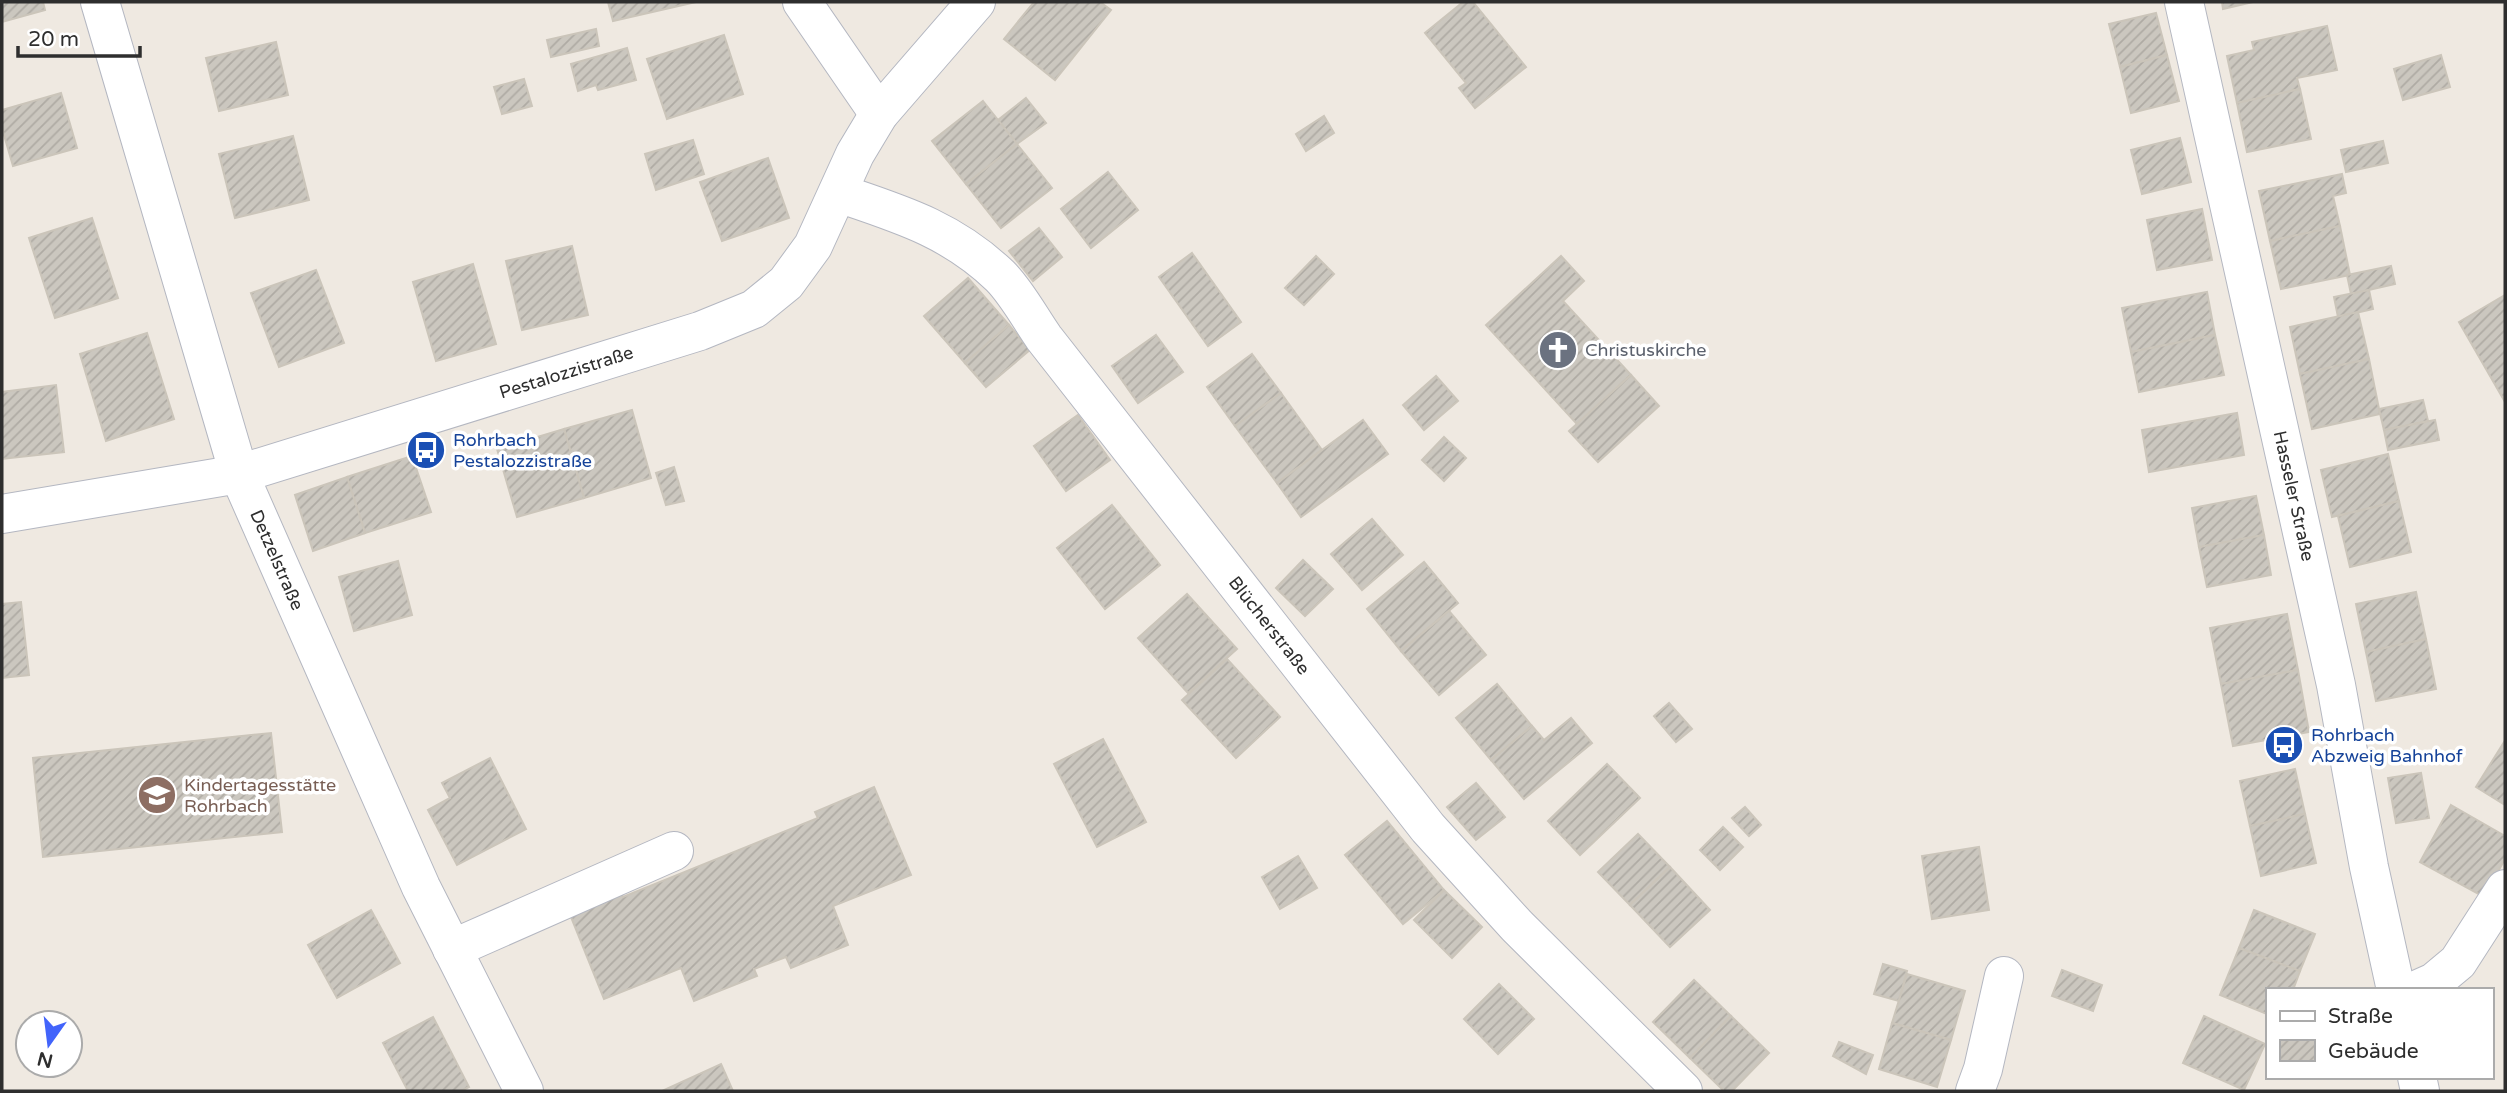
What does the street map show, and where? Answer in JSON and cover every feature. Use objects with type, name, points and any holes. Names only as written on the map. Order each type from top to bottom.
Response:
[{"type":"street","name":"Detzelstraße","points":[[100,2],[239,474],[421,887],[524,1091]]},
{"type":"street","points":[[802,2],[880,114]]},
{"type":"street","name":"Pestalozzistraße","points":[[2,514],[239,474],[700,331],[754,309],[786,283],[813,246],[855,154],[880,114],[976,2]]},
{"type":"street","name":"Hasseler Straße","points":[[2185,2],[2336,685],[2369,867],[2396,988]]},
{"type":"street","name":"Blücherstraße","points":[[838,192],[916,219],[964,247],[1001,278],[1044,338],[1428,828],[1517,926],[1683,1091]]},
{"type":"street","points":[[452,950],[674,851]]},
{"type":"street","points":[[2420,988],[2434,982],[2458,962],[2505,889]]},
{"type":"street","points":[[1975,1091],[1983,1069],[2004,976]]},
{"type":"building","points":[[2,2],[43,2],[45,10],[2,22]]},
{"type":"building","points":[[608,2],[696,2],[613,21]]},
{"type":"building","points":[[1034,2],[1100,2],[1111,10],[1055,80],[1004,39]]},
{"type":"building","points":[[1463,2],[1473,2],[1526,67],[1475,108],[1459,88],[1466,83],[1425,33]]},
{"type":"building","points":[[2222,2],[2253,2],[2223,9]]},
{"type":"building","points":[[2156,13],[2167,55],[2120,67],[2109,24]]},
{"type":"building","points":[[2327,26],[2337,70],[2297,78],[2300,89],[2237,103],[2227,56],[2254,50],[2252,42]]},
{"type":"building","points":[[596,29],[599,46],[551,57],[547,40]]},
{"type":"building","points":[[724,35],[743,94],[667,119],[647,59]]},
{"type":"building","points":[[276,42],[288,95],[219,111],[206,58]]},
{"type":"building","points":[[627,48],[636,80],[598,90],[596,85],[578,91],[571,64]]},
{"type":"building","points":[[2167,55],[2179,101],[2131,113],[2120,67]]},
{"type":"building","points":[[2441,55],[2450,87],[2403,100],[2394,69]]},
{"type":"building","points":[[524,79],[532,106],[502,114],[494,87]]},
{"type":"building","points":[[2300,89],[2311,139],[2247,152],[2237,103]]},
{"type":"building","points":[[61,93],[77,148],[13,166],[2,128],[2,110]]},
{"type":"building","points":[[1026,98],[1046,123],[1017,144],[998,120]]},
{"type":"building","points":[[983,101],[1017,144],[966,184],[932,141]]},
{"type":"building","points":[[1324,116],[1334,133],[1306,151],[1296,134]]},
{"type":"building","points":[[293,136],[309,200],[235,218],[219,154]]},
{"type":"building","points":[[2180,138],[2191,182],[2142,194],[2131,150]]},
{"type":"building","points":[[693,140],[704,174],[656,190],[645,154]]},
{"type":"building","points":[[2383,141],[2388,163],[2346,172],[2341,150]]},
{"type":"building","points":[[1017,144],[1052,188],[1001,228],[966,184]]},
{"type":"building","points":[[768,158],[789,218],[722,241],[700,182]]},
{"type":"building","points":[[1108,172],[1138,210],[1091,248],[1061,209]]},
{"type":"building","points":[[2342,174],[2346,193],[2333,196],[2340,226],[2270,241],[2259,191]]},
{"type":"building","points":[[2202,209],[2212,260],[2157,270],[2147,220]]},
{"type":"building","points":[[92,218],[118,298],[55,318],[29,238]]},
{"type":"building","points":[[2340,226],[2350,275],[2281,289],[2270,241]]},
{"type":"building","points":[[1039,228],[1062,257],[1033,281],[1009,251]]},
{"type":"building","points":[[572,246],[588,315],[522,330],[506,261]]},
{"type":"building","points":[[1192,253],[1241,322],[1208,346],[1159,277]]},
{"type":"building","points":[[1316,256],[1334,274],[1304,305],[1285,288]]},
{"type":"building","name":"Christuskirche","points":[[1561,256],[1584,281],[1563,301],[1631,375],[1577,424],[1486,325]]},
{"type":"building","points":[[473,264],[496,344],[436,361],[413,282]]},
{"type":"building","points":[[2391,266],[2395,284],[2351,294],[2347,275]]},
{"type":"building","points":[[316,270],[344,343],[279,367],[251,293]]},
{"type":"building","points":[[968,278],[1009,325],[965,363],[924,316]]},
{"type":"building","points":[[2369,290],[2373,309],[2338,317],[2334,297]]},
{"type":"building","points":[[2207,292],[2215,335],[2131,352],[2122,308]]},
{"type":"building","points":[[2505,295],[2505,402],[2459,322]]},
{"type":"building","points":[[2358,312],[2369,359],[2300,374],[2290,327]]},
{"type":"building","points":[[1009,325],[1030,350],[986,387],[965,363]]},
{"type":"building","points":[[147,333],[174,419],[106,441],[80,354]]},
{"type":"building","points":[[1156,335],[1183,372],[1138,403],[1112,366]]},
{"type":"building","points":[[2215,335],[2224,375],[2139,392],[2131,352]]},
{"type":"building","points":[[1252,354],[1281,393],[1235,426],[1207,387]]},
{"type":"building","points":[[2369,359],[2380,414],[2312,429],[2300,374]]},
{"type":"building","points":[[1631,375],[1659,406],[1598,462],[1569,431]]},
{"type":"building","points":[[1436,376],[1458,401],[1424,430],[1403,405]]},
{"type":"building","points":[[56,385],[64,452],[2,459],[2,392]]},
{"type":"building","points":[[1281,393],[1322,450],[1277,483],[1235,426]]},
{"type":"building","points":[[2423,400],[2428,421],[2384,430],[2379,409]]},
{"type":"building","points":[[632,410],[651,478],[584,498],[564,429]]},
{"type":"building","points":[[2237,413],[2244,455],[2149,472],[2142,430]]},
{"type":"building","points":[[1078,415],[1110,460],[1066,491],[1034,446]]},
{"type":"building","points":[[1363,420],[1388,454],[1301,517],[1277,483]]},
{"type":"building","points":[[2435,420],[2439,440],[2388,450],[2384,430]]},
{"type":"building","points":[[564,429],[584,498],[517,517],[497,449]]},
{"type":"building","points":[[1444,437],[1466,458],[1444,481],[1422,460]]},
{"type":"building","points":[[2388,454],[2399,501],[2332,517],[2321,470]]},
{"type":"building","points":[[412,456],[431,512],[365,533],[347,477]]},
{"type":"building","points":[[674,467],[684,501],[666,505],[656,473]]},
{"type":"building","points":[[347,477],[365,533],[313,551],[295,495]]},
{"type":"building","points":[[2256,496],[2264,535],[2199,547],[2192,508]]},
{"type":"building","points":[[2399,501],[2411,552],[2350,567],[2338,516]]},
{"type":"building","points":[[1112,505],[1160,565],[1105,609],[1057,548]]},
{"type":"building","points":[[1372,519],[1403,555],[1362,590],[1331,554]]},
{"type":"building","points":[[2264,535],[2271,575],[2207,587],[2199,547]]},
{"type":"building","points":[[1303,560],[1333,589],[1305,616],[1276,588]]},
{"type":"building","points":[[398,561],[412,615],[354,631],[339,577]]},
{"type":"building","points":[[1424,562],[1458,603],[1401,651],[1367,609]]},
{"type":"building","points":[[2416,592],[2426,639],[2366,652],[2356,604]]},
{"type":"building","points":[[1187,594],[1237,649],[1188,693],[1138,638]]},
{"type":"building","points":[[21,602],[29,675],[2,678],[2,604]]},
{"type":"building","points":[[1449,611],[1486,655],[1439,695],[1401,651]]},
{"type":"building","points":[[2287,614],[2298,670],[2221,684],[2210,628]]},
{"type":"building","points":[[2426,639],[2436,689],[2376,701],[2366,652]]},
{"type":"building","points":[[1227,659],[1280,717],[1236,758],[1182,700]]},
{"type":"building","points":[[2298,670],[2309,732],[2233,746],[2221,684]]},
{"type":"building","points":[[1497,684],[1532,726],[1491,760],[1456,718]]},
{"type":"building","points":[[1669,703],[1692,729],[1676,742],[1654,716]]},
{"type":"building","points":[[1571,718],[1592,743],[1524,799],[1491,760],[1532,726],[1544,740]]},
{"type":"building","name":"Kindertagesstätte Rohrbach","points":[[271,733],[282,832],[43,857],[33,758]]},
{"type":"building","points":[[1103,739],[1146,822],[1097,847],[1054,764]]},
{"type":"building","points":[[2505,743],[2505,805],[2476,787]]},
{"type":"building","points":[[490,758],[526,829],[457,865],[428,810],[450,798],[442,783]]},
{"type":"building","points":[[1607,764],[1640,798],[1580,855],[1548,821]]},
{"type":"building","points":[[2295,769],[2305,814],[2250,826],[2240,781]]},
{"type":"building","points":[[2421,773],[2429,818],[2396,823],[2388,778]]},
{"type":"building","points":[[1476,783],[1505,817],[1476,840],[1447,807]]},
{"type":"building","points":[[874,787],[911,875],[833,906],[848,945],[791,968],[786,957],[754,969],[757,976],[694,1001],[681,968],[604,999],[569,912],[620,891],[623,897],[818,818],[815,812]]},
{"type":"building","points":[[2451,805],[2505,836],[2505,859],[2484,897],[2420,862]]},
{"type":"building","points":[[1745,807],[1761,825],[1749,836],[1732,818]]},
{"type":"building","points":[[2305,814],[2316,863],[2261,876],[2250,826]]},
{"type":"building","points":[[1387,821],[1444,890],[1403,924],[1345,855]]},
{"type":"building","points":[[1723,827],[1743,847],[1720,870],[1700,850]]},
{"type":"building","points":[[1638,834],[1670,867],[1630,905],[1598,872]]},
{"type":"building","points":[[1979,847],[1989,910],[1932,919],[1922,856]]},
{"type":"building","points":[[1298,856],[1317,888],[1280,909],[1262,877]]},
{"type":"building","points":[[1670,867],[1710,910],[1670,947],[1630,905]]},
{"type":"building","points":[[1444,890],[1482,927],[1452,958],[1414,920]]},
{"type":"building","points":[[371,910],[400,963],[337,998],[308,945]]},
{"type":"building","points":[[2254,910],[2315,934],[2300,971],[2239,948]]},
{"type":"building","points":[[2239,948],[2300,971],[2294,988],[2266,988],[2266,1014],[2220,995]]},
{"type":"building","points":[[1883,964],[1907,971],[1899,1001],[1874,994]]},
{"type":"building","points":[[2062,970],[2102,985],[2093,1011],[2052,996]]},
{"type":"building","points":[[1907,974],[1965,991],[1951,1040],[1892,1023]]},
{"type":"building","points":[[1694,980],[1731,1016],[1690,1058],[1653,1022]]},
{"type":"building","points":[[1499,984],[1534,1019],[1498,1054],[1464,1019]]},
{"type":"building","points":[[1731,1016],[1769,1053],[1732,1091],[1724,1091],[1690,1058]]},
{"type":"building","points":[[2204,1016],[2265,1044],[2244,1090],[2183,1063]]},
{"type":"building","points":[[433,1017],[469,1087],[461,1091],[408,1091],[383,1043]]},
{"type":"building","points":[[1892,1023],[1951,1040],[1937,1087],[1879,1069]]},
{"type":"building","points":[[1839,1042],[1873,1055],[1866,1074],[1833,1056]]},
{"type":"building","points":[[721,1064],[733,1091],[664,1090]]},
{"type":"place","name":"Christuskirche","points":[[1558,350]]},
{"type":"place","name":"Rohrbach Pestalozzistraße","points":[[426,450]]},
{"type":"place","name":"Rohrbach Abzweig Bahnhof","points":[[2284,745]]},
{"type":"place","name":"Kindertagesstätte Rohrbach","points":[[157,795]]}]
